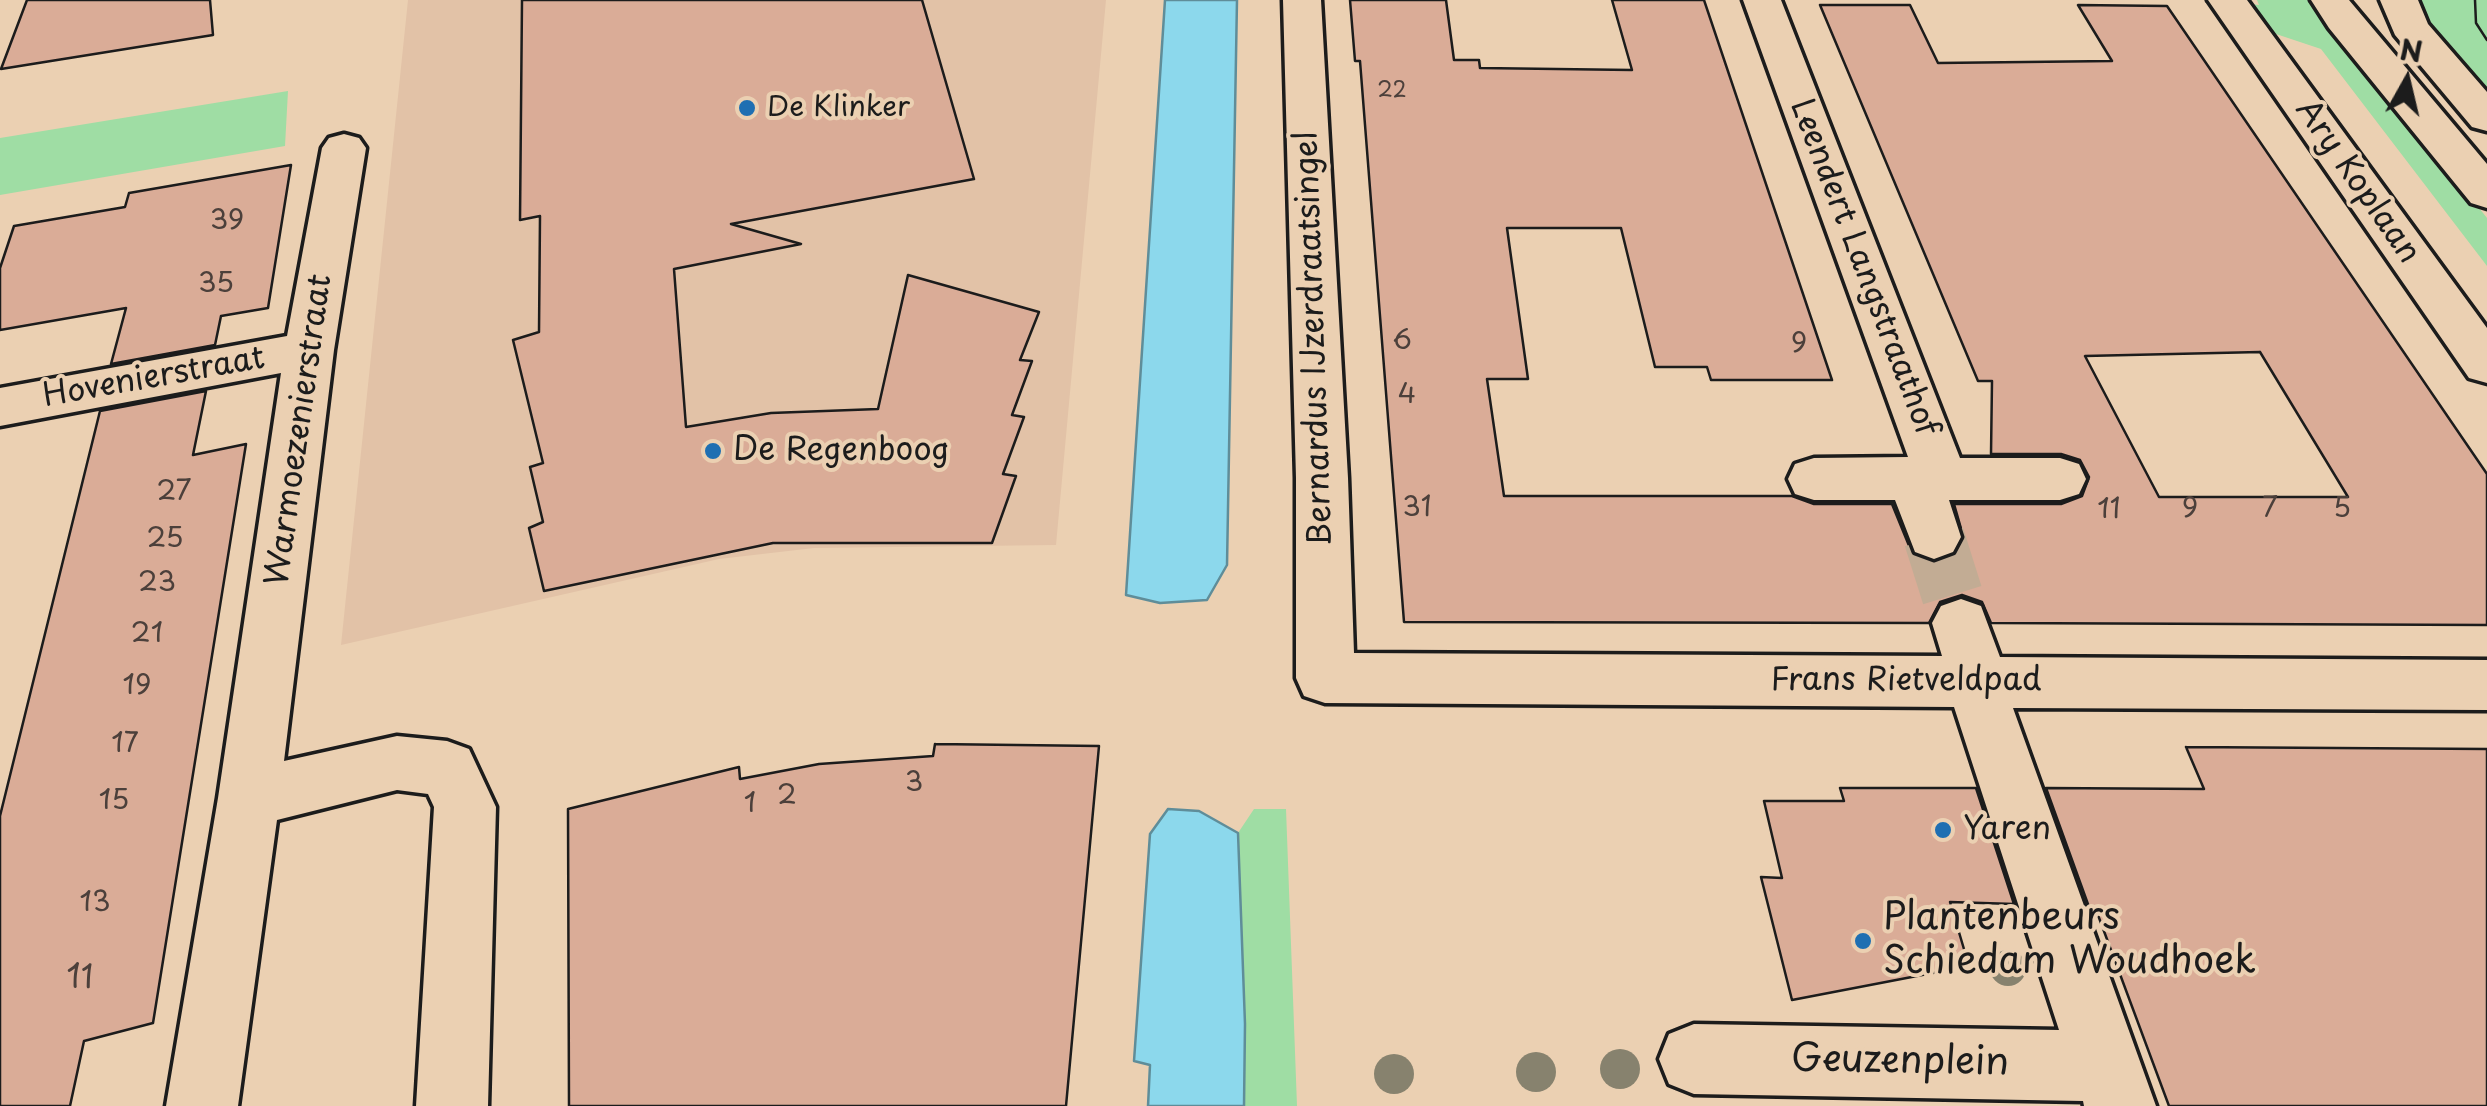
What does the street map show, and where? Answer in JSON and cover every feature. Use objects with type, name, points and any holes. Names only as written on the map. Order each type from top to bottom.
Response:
[{"type":"street","name":"Bernardus IJzerdraatsingel","points":[[1302,0],[1322,478],[1325,678]]},
{"type":"street","name":"Leendert Langstraathof","points":[[1762,0],[1934,456],[1921,496],[1934,537]]},
{"type":"street","name":"Ary Koplaan","points":[[2227,0],[2487,365]]},
{"type":"street","points":[[2330,0],[2487,193]]},
{"type":"street","points":[[2399,0],[2408,27],[2487,118]]},
{"type":"street","name":"Warmoezenierstraat","points":[[249,798],[309,350],[344,148]]},
{"type":"street","name":"Hovenierstraat","points":[[0,406],[309,350]]},
{"type":"street","points":[[1814,478],[2060,479]]},
{"type":"street","name":"Frans Rietveldpad","points":[[1325,678],[1970,652],[2487,686]]},
{"type":"street","name":"Geuzenplein","points":[[1694,1059],[2113,1086],[1986,724],[1970,652]]},
{"type":"street","points":[[202,1106],[249,798],[397,762],[446,769],[465,807],[452,1106]]},
{"type":"shaded area","points":[[408,0],[1106,0],[1056,545],[814,548],[719,559],[341,645]]},
{"type":"green space","points":[[2257,0],[2308,0],[2328,18],[2487,218],[2487,266],[2321,49],[2261,29],[2250,4],[2259,5]]},
{"type":"green space","points":[[2414,0],[2487,0],[2487,93],[2420,17]]},
{"type":"green space","points":[[288,91],[285,146],[0,195],[0,138]]},
{"type":"green space","points":[[1254,809],[1286,809],[1297,1106],[1237,1106],[1238,833]]},
{"type":"water","points":[[1165,0],[1237,0],[1227,565],[1207,600],[1160,603],[1126,595]]},
{"type":"water","points":[[1168,809],[1199,811],[1238,833],[1244,1106],[1148,1106],[1150,1065],[1134,1061],[1150,834]]},
{"type":"building","points":[[27,0],[210,0],[213,35],[1,69]]},
{"type":"building","points":[[522,0],[922,0],[974,179],[731,224],[801,244],[674,269],[686,427],[771,413],[878,409],[908,275],[1039,312],[1020,360],[1032,361],[1012,415],[1024,417],[1003,474],[1016,476],[992,543],[773,543],[544,591],[529,528],[543,522],[530,467],[543,463],[513,340],[539,332],[540,216],[520,220]]},
{"type":"building","points":[[1350,0],[1446,0],[1454,60],[1479,60],[1480,68],[1632,70],[1612,0],[1704,0],[1832,380],[1711,380],[1707,367],[1655,367],[1621,228],[1507,228],[1528,379],[1487,379],[1504,496],[1792,496],[1814,504],[1892,504],[1912,553],[1933,563],[1954,556],[1964,539],[1954,504],[2061,504],[2082,496],[2089,477],[2080,460],[2061,454],[1991,454],[1992,381],[1978,381],[1820,5],[1910,5],[1938,63],[2112,61],[2078,5],[2167,6],[2487,474],[2487,625],[1991,623],[1982,602],[1962,595],[1940,602],[1929,623],[1404,622],[1360,61],[1355,61]],"holes":[[[2260,352],[2348,497],[2159,497],[2085,356]]]},
{"type":"building","points":[[291,165],[268,308],[221,316],[215,345],[111,364],[126,308],[0,330],[0,268],[14,226],[125,207],[129,193]]},
{"type":"building","points":[[206,391],[193,455],[246,444],[153,1023],[84,1041],[70,1106],[0,1106],[0,816],[100,411]]},
{"type":"building","points":[[935,744],[1099,746],[1066,1106],[569,1106],[568,809],[739,767],[740,779],[819,764],[933,756]]},
{"type":"building","points":[[2186,747],[2487,749],[2487,1106],[2169,1106],[2046,788],[2204,789]]},
{"type":"building","points":[[1840,788],[1976,788],[2014,904],[1950,902],[1969,966],[1792,1000],[1761,877],[1782,878],[1764,801],[1844,801]]},
{"type":"tunnel","points":[[1934,537],[1961,623]]},
{"type":"tram line","points":[[2475,0],[2476,23],[2487,40]]},
{"type":"place","name":"De Klinker","points":[[747,108]]},
{"type":"place","name":"De Regenboog","points":[[713,451]]},
{"type":"place","name":"Yaren","points":[[1943,830]]},
{"type":"place","name":"Plantenbeurs Schiedam Woudhoek","points":[[1863,941]]}]
